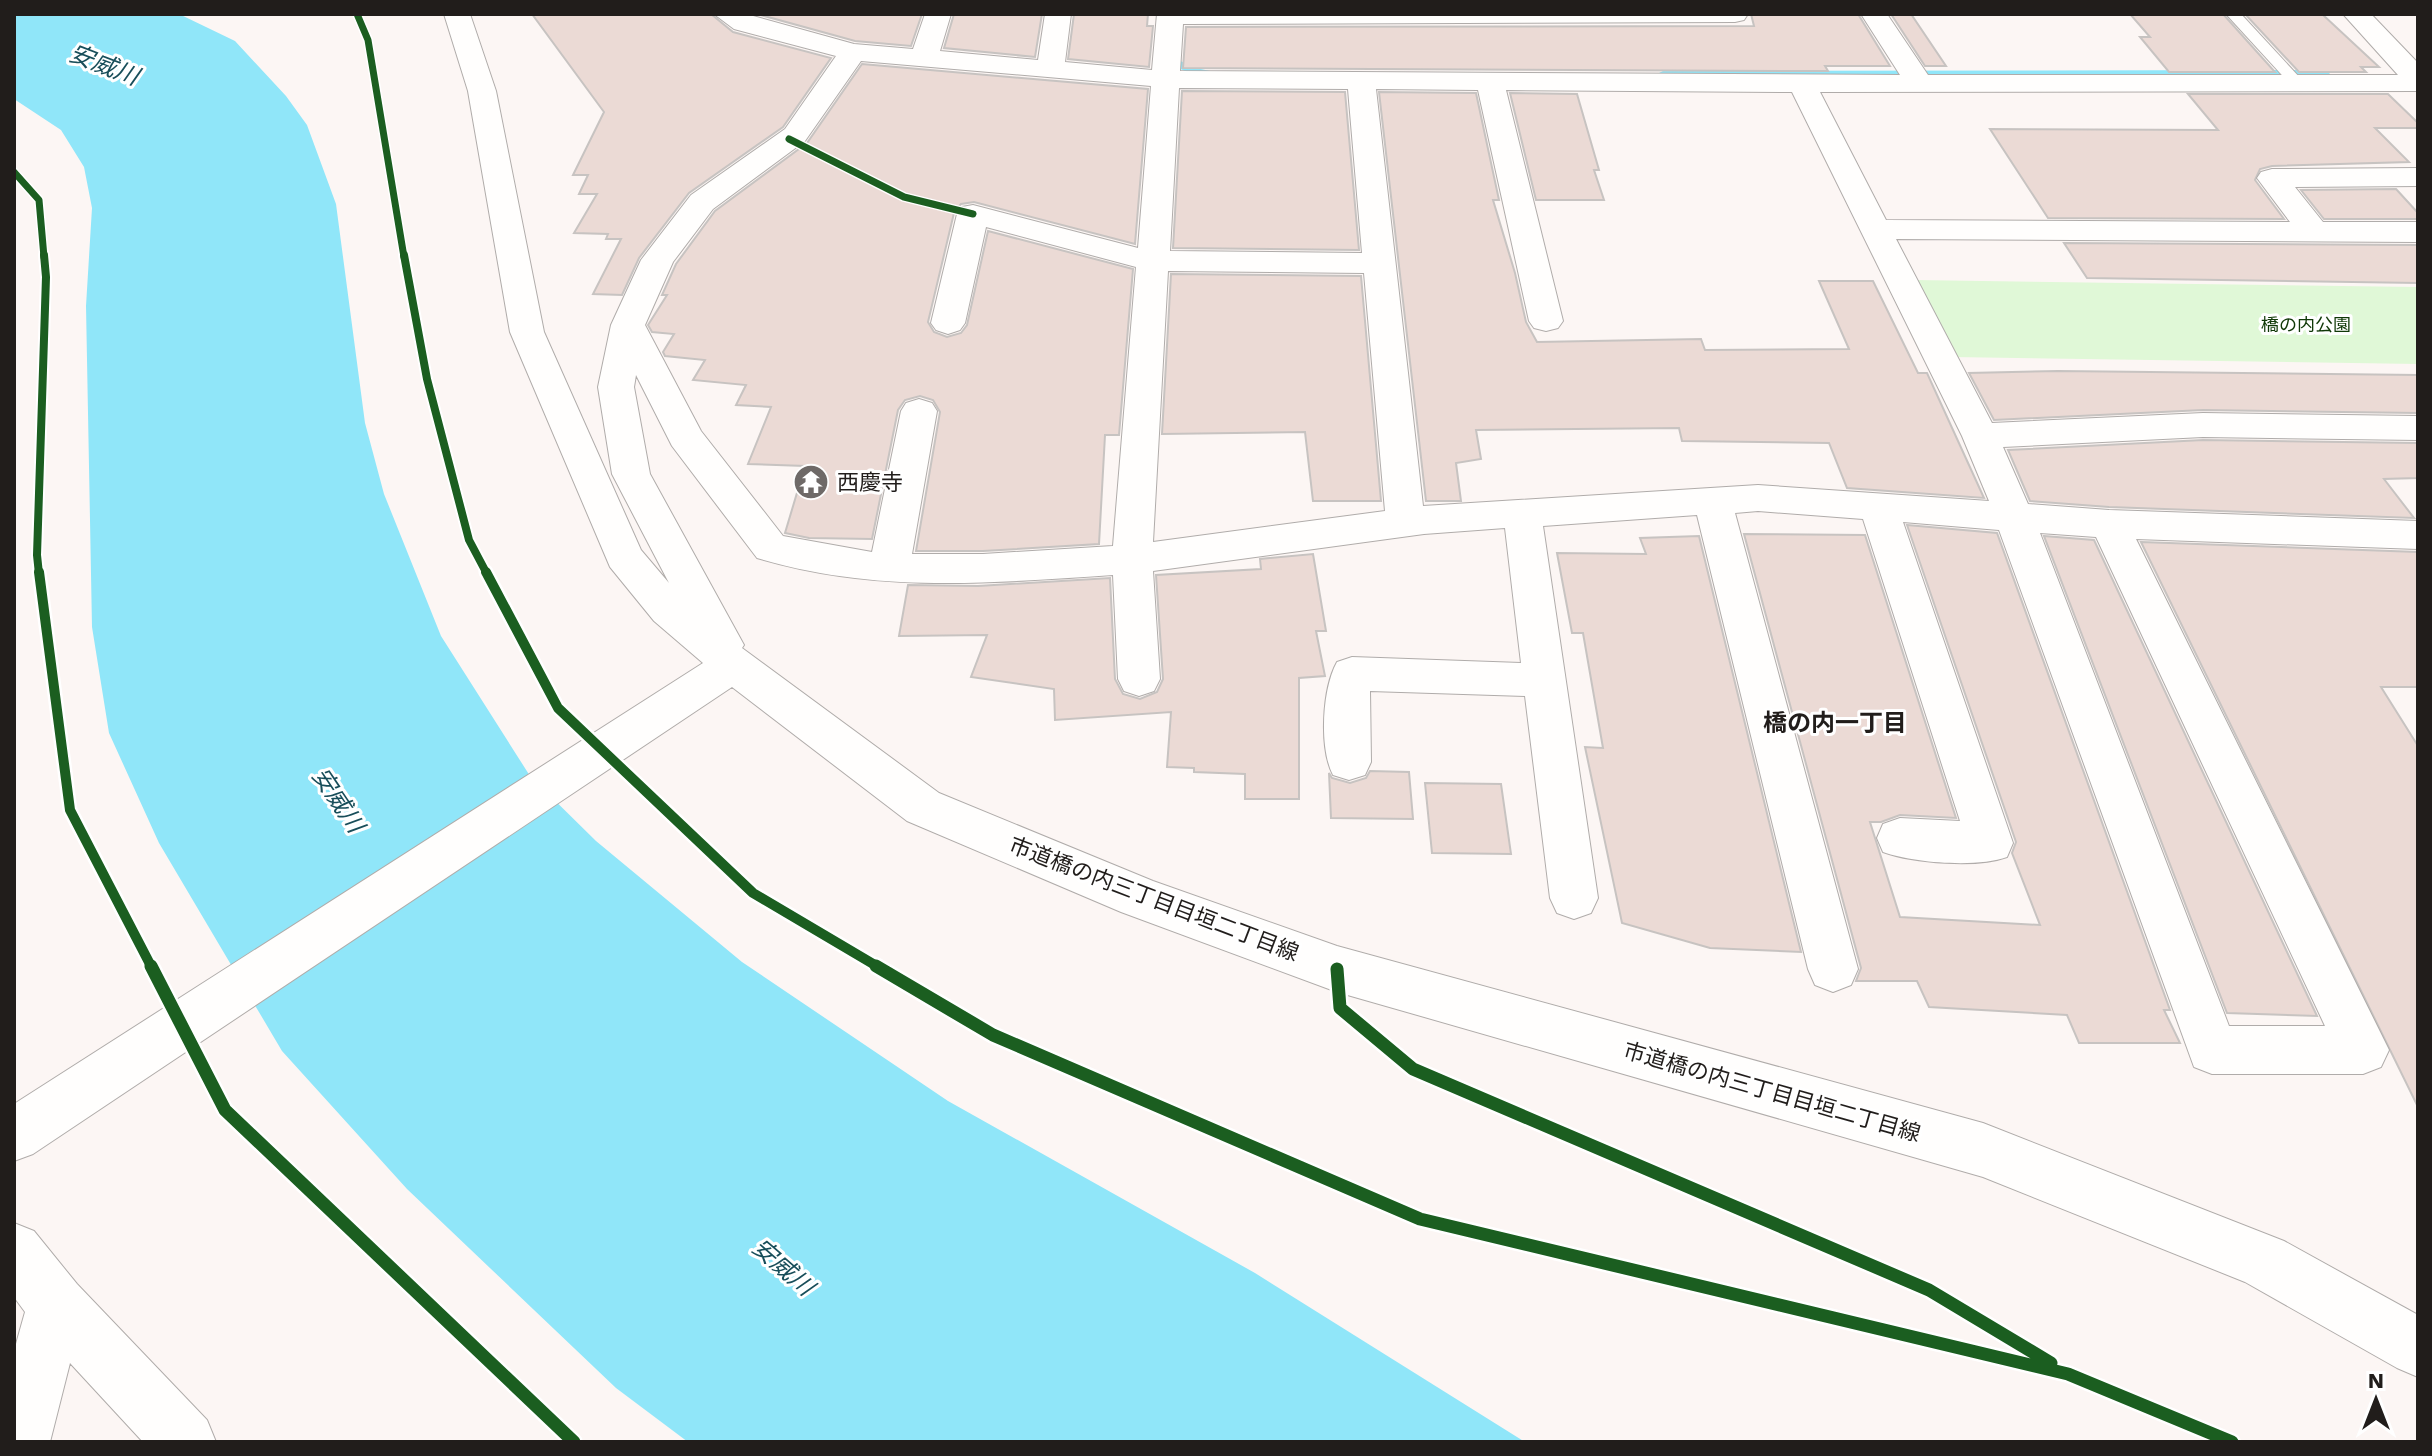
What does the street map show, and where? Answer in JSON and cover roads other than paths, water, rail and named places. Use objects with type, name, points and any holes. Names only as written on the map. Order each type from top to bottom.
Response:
[{"type":"street","points":[[14,1135],[733,665],[669,610],[624,557],[527,332],[482,91],[457,14]]},
{"type":"street","points":[[727,14],[743,23],[853,52],[1163,79],[1802,84],[2418,81]]},
{"type":"street","points":[[924,58],[938,14]]},
{"type":"street","points":[[1050,69],[1058,14]]},
{"type":"street","points":[[1139,679],[1132,559],[1163,79],[1170,15],[1735,14]]},
{"type":"street","points":[[1874,14],[1918,82]]},
{"type":"street","points":[[2356,14],[2418,81]]},
{"type":"street","name":"市道橋の内三丁目目垣二丁目線","points":[[853,52],[795,135],[702,202],[657,260],[628,325],[616,387],[631,474],[733,665],[923,807],[1138,897],[1337,969],[1983,1150],[2264,1261],[2418,1347]]},
{"type":"street","points":[[1361,81],[1405,522]]},
{"type":"street","points":[[1490,82],[1546,321]]},
{"type":"street","points":[[1802,84],[1980,436],[2014,516],[2212,1050],[2363,1050],[2109,524]]},
{"type":"street","points":[[2312,229],[2272,178],[2418,177]]},
{"type":"street","points":[[948,323],[973,214],[1151,261],[1379,263]]},
{"type":"street","points":[[1873,229],[2312,229],[2418,232]]},
{"type":"street","points":[[628,325],[685,437],[771,548],[889,569],[983,569],[1132,559],[1405,522],[1758,498],[2109,524],[2417,537]]},
{"type":"street","points":[[889,569],[919,411]]},
{"type":"street","points":[[1980,436],[2203,425],[2418,428]]},
{"type":"street","points":[[1713,501],[1833,969]]},
{"type":"street","points":[[1878,506],[1990,843],[1900,838]]},
{"type":"street","points":[[1522,513],[1574,898]]},
{"type":"street","points":[[1349,762],[1347,699],[1352,674],[1544,680]]},
{"type":"street","points":[[14,1251],[56,1305],[185,1442]]},
{"type":"street","points":[[19,1442],[56,1305]]},
{"type":"lane","points":[[2233,14],[2297,83]]},
{"type":"water","name":"安威川","points":[[14,14],[179,14],[235,41],[286,96],[307,125],[336,204],[365,423],[384,494],[441,636],[530,776],[596,841],[742,962],[948,1101],[1255,1273],[1525,1442],[688,1442],[616,1388],[407,1189],[282,1051],[159,843],[109,733],[92,627],[86,306],[92,208],[84,167],[61,130],[14,99]]},
{"type":"waterway","points":[[1175,61],[1189,70],[1217,74]]},
{"type":"waterway","points":[[1663,74],[2324,73]]},
{"type":"place","name":"西慶寺","points":[[811,482]]},
{"type":"district","name":"橋の内一丁目","points":[[1835,723]]},
{"type":"park label","name":"橋の内公園","points":[[2306,324]]}]
